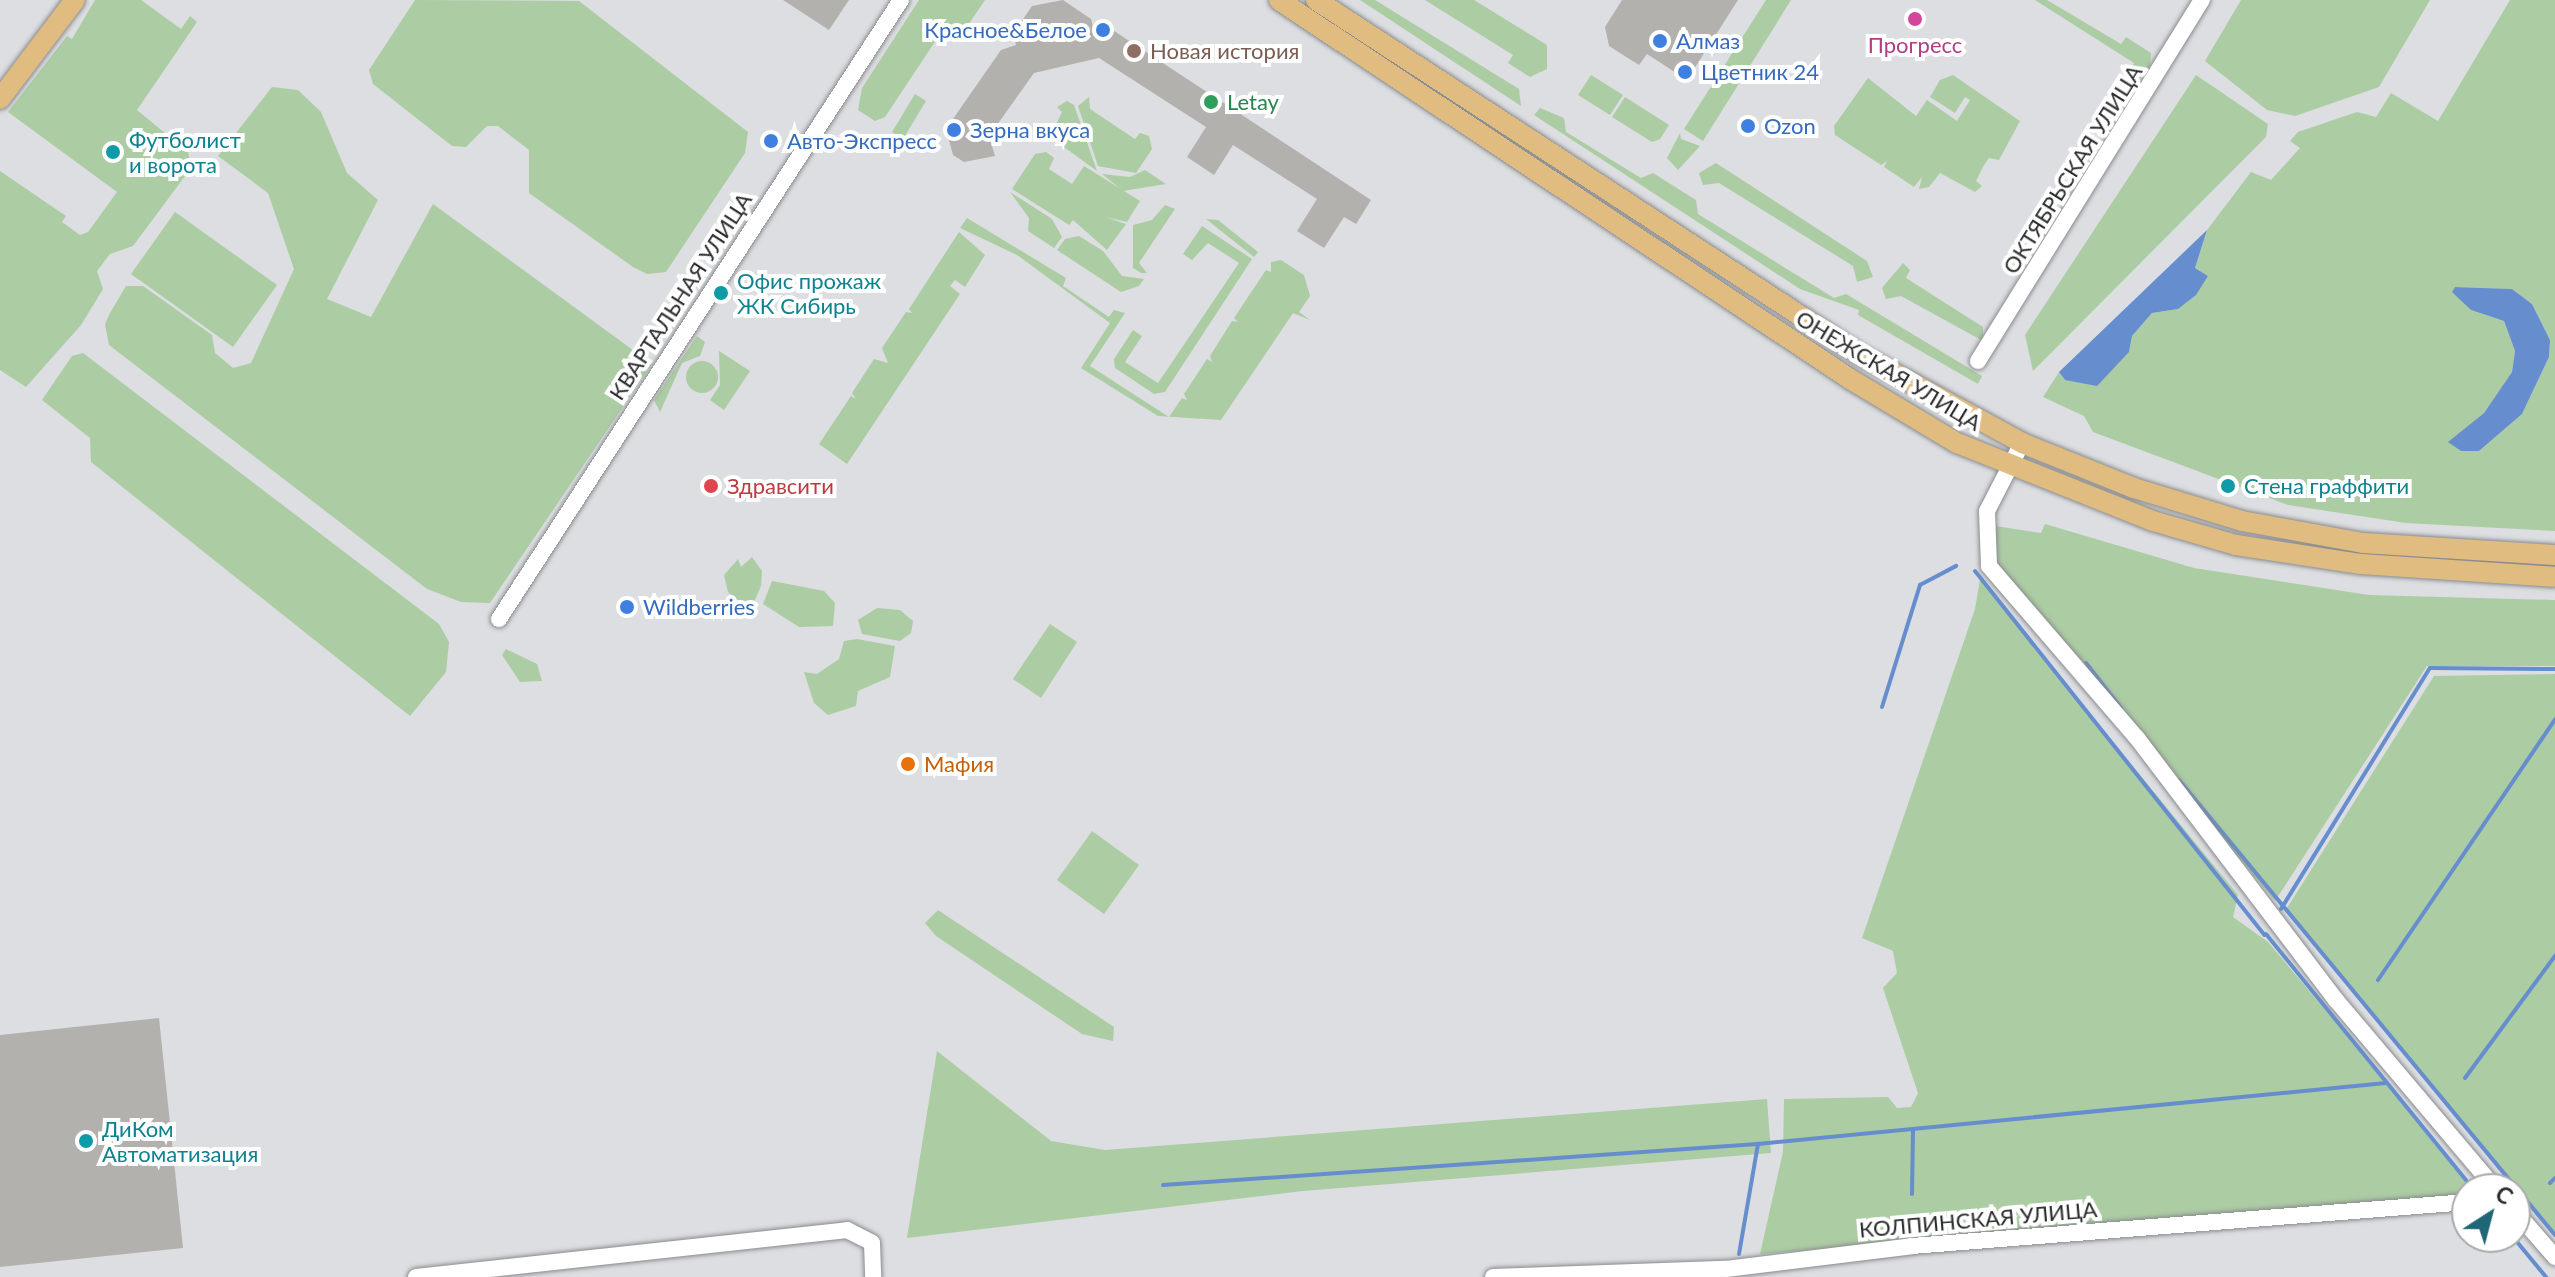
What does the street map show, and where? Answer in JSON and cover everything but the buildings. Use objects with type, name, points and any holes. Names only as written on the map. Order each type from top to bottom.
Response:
[{"type":"main road","points":[[0,99],[75,0]]},
{"type":"main road","name":"ОНЕЖСКАЯ УЛИЦА","points":[[1279,0],[1850,379],[1957,443],[2153,521],[2236,545],[2360,564],[2555,577]]},
{"type":"main road","name":"ОНЕЖСКАЯ УЛИЦА","points":[[1316,0],[1859,354],[2022,443],[2134,488],[2242,521],[2363,543],[2555,555]]},
{"type":"street","name":"КВАРТАЛЬНАЯ УЛИЦА","points":[[499,619],[901,0]]},
{"type":"street","name":"ОКТЯБРЬСКАЯ УЛИЦА","points":[[1978,361],[2202,0]]},
{"type":"street","points":[[2022,443],[1987,511],[1989,566],[2137,738],[2336,1000],[2482,1173]]},
{"type":"street","name":"КОЛПИНСКАЯ УЛИЦА","points":[[1493,1277],[1725,1273],[1912,1246],[2451,1203]]},
{"type":"street","points":[[2531,1229],[2555,1257]]},
{"type":"street","points":[[416,1277],[847,1230],[872,1243],[873,1277]]},
{"type":"green space","points":[[95,0],[141,0],[181,29],[190,16],[197,22],[137,110],[188,152],[191,168],[133,246],[110,254],[97,271],[103,289],[81,325],[26,387],[0,370],[0,171],[66,216],[62,222],[80,235],[88,232],[117,192],[8,112],[67,36],[72,39]]},
{"type":"green space","points":[[415,0],[579,1],[748,132],[745,153],[666,272],[647,274],[633,267],[529,193],[529,150],[498,126],[487,126],[466,147],[452,146],[373,84],[369,70]]},
{"type":"green space","points":[[919,0],[985,0],[962,34],[946,25],[885,117],[875,121],[858,110],[862,88]]},
{"type":"green space","points":[[1360,0],[1375,0],[1519,89],[1521,106]]},
{"type":"green space","points":[[1425,0],[1474,0],[1547,45],[1547,69],[1530,77],[1508,63],[1513,55]]},
{"type":"green space","points":[[1766,0],[1791,0],[1703,141],[1684,129]]},
{"type":"green space","points":[[2035,0],[2047,0],[2121,44],[2126,37],[2151,53],[2150,68],[2138,79],[2129,72],[2134,63]]},
{"type":"green space","points":[[2241,0],[2430,0],[2379,87],[2295,116],[2267,110],[2205,61]]},
{"type":"green space","points":[[2510,0],[2555,0],[2555,531],[2406,523],[2288,505],[2093,432],[2084,416],[2043,397],[2059,372],[2065,380],[2129,352],[2132,336],[2152,313],[2178,309],[2208,276],[2195,268],[2207,230],[2251,172],[2271,180],[2300,148],[2290,141],[2298,132],[2357,112],[2376,117],[2391,93],[2438,121]],"holes":[[[2455,287],[2512,289],[2532,304],[2550,340],[2549,357],[2522,414],[2479,451],[2461,451],[2449,442],[2484,413],[2512,372],[2515,351],[2504,321],[2471,310]]]},
{"type":"green space","points":[[1591,75],[1623,95],[1610,115],[1578,95]]},
{"type":"green space","points":[[1953,75],[2020,121],[1999,160],[1989,158],[1984,165],[1976,181],[1982,186],[1975,192],[1940,173],[1929,187],[1919,189],[1922,177],[1914,187],[1884,167],[1887,161],[1881,165],[1835,135],[1834,126],[1868,78],[1916,116],[1927,100],[1957,121],[1970,100],[1965,97],[1955,113],[1930,97],[1940,80]]},
{"type":"green space","points":[[2196,75],[2268,124],[2266,137],[2033,371],[2025,335]]},
{"type":"green space","points":[[272,87],[298,90],[321,112],[347,173],[378,200],[327,299],[371,317],[433,204],[652,364],[490,603],[461,602],[427,589],[109,345],[105,324],[110,313],[126,286],[143,286],[212,335],[215,353],[233,368],[251,363],[294,269],[268,193],[218,156]]},
{"type":"green space","points":[[915,94],[926,101],[903,139],[892,132]]},
{"type":"green space","points":[[1089,97],[1090,109],[1135,139],[1140,133],[1149,136],[1152,149],[1136,173],[1098,166],[1078,106]]},
{"type":"green space","points":[[1625,97],[1669,125],[1660,139],[1652,142],[1612,117]]},
{"type":"green space","points":[[1067,101],[1074,105],[1097,171],[1050,137],[1062,112],[1057,107]]},
{"type":"green space","points":[[1540,108],[1564,118],[1566,132],[1641,178],[1653,173],[1696,200],[1698,214],[1834,298],[1846,294],[1982,376],[1978,384],[1858,315],[1859,310],[1800,289],[1534,115]]},
{"type":"green space","points":[[1680,133],[1681,139],[1700,146],[1678,170],[1667,158]]},
{"type":"green space","points":[[1046,152],[1054,158],[1049,169],[1072,184],[1084,166],[1140,201],[1127,222],[1105,217],[1126,224],[1107,250],[1073,220],[1069,225],[1012,189],[1035,154]]},
{"type":"green space","points":[[1716,163],[1867,261],[1873,277],[1857,282],[1853,266],[1719,183],[1703,185],[1699,173]]},
{"type":"green space","points":[[1145,170],[1166,184],[1123,191],[1102,174],[1130,177]]},
{"type":"green space","points":[[1010,192],[1052,219],[1062,237],[1054,248],[1028,231],[1029,218]]},
{"type":"green space","points":[[1165,205],[1175,209],[1139,263],[1147,273],[1141,273],[1133,268],[1133,225],[1152,220]]},
{"type":"green space","points":[[175,212],[277,285],[233,347],[131,274]]},
{"type":"green space","points":[[967,218],[1066,278],[1063,286],[1109,317],[1114,310],[1125,313],[1090,366],[1168,417],[1158,416],[1081,368],[1110,323],[1017,255],[960,228]]},
{"type":"green space","points":[[1206,219],[1218,220],[1258,252],[1254,257]]},
{"type":"green space","points":[[1202,226],[1252,259],[1165,392],[1154,394],[1115,368],[1114,359],[1133,330],[1142,336],[1125,362],[1158,383],[1239,263],[1208,243],[1192,260],[1183,254]]},
{"type":"green space","points":[[959,232],[985,255],[965,287],[955,280],[950,286],[960,294],[847,464],[819,444],[851,396],[856,399],[852,393],[874,359],[888,363],[882,348],[906,312],[912,313],[909,309]]},
{"type":"green space","points":[[1079,236],[1103,251],[1122,276],[1144,279],[1139,286],[1121,292],[1057,250],[1065,239]]},
{"type":"green space","points":[[1281,260],[1304,275],[1310,296],[1299,312],[1310,320],[1293,313],[1221,420],[1169,417],[1182,398],[1187,400],[1184,394],[1207,359],[1212,362],[1210,356],[1232,321],[1238,322],[1234,318],[1266,270],[1271,272],[1271,262]]},
{"type":"green space","points":[[1903,263],[1910,270],[1906,278],[1983,327],[1983,341],[1901,296],[1886,299],[1882,288]]},
{"type":"green space","points":[[697,336],[705,342],[700,356],[682,363],[660,412],[654,400]]},
{"type":"green space","points":[[719,351],[750,371],[724,410],[710,400],[720,385]]},
{"type":"green space","points":[[83,353],[439,624],[449,642],[446,672],[410,716],[91,462],[90,438],[42,400],[72,356]]},
{"type":"green space","points":[[702,361],[713,366],[718,377],[713,388],[702,393],[691,388],[686,377],[691,366]]},
{"type":"green space","points":[[2045,524],[2194,568],[2369,595],[2555,600],[2555,666],[2427,666],[2275,901],[1989,560],[1989,525],[2041,533]]},
{"type":"green space","points":[[752,557],[762,571],[761,586],[754,602],[743,604],[728,592],[724,575],[738,559],[741,567]]},
{"type":"green space","points":[[1980,579],[2238,895],[2233,917],[2268,942],[2458,1173],[2451,1173],[2451,1198],[1760,1254],[1783,1152],[1784,1099],[1888,1097],[1897,1108],[1911,1107],[1918,1093],[1883,988],[1897,973],[1893,951],[1862,938],[1975,609]]},
{"type":"green space","points":[[772,581],[824,591],[835,603],[833,626],[799,627],[763,604]]},
{"type":"green space","points":[[877,608],[900,610],[913,621],[911,633],[900,641],[862,634],[858,620]]},
{"type":"green space","points":[[1050,624],[1077,642],[1041,698],[1013,679]]},
{"type":"green space","points":[[857,639],[895,646],[890,677],[858,691],[856,706],[828,715],[814,703],[804,672],[817,674],[839,659],[844,641]]},
{"type":"green space","points":[[506,649],[537,664],[542,681],[520,682],[502,655]]},
{"type":"green space","points":[[2555,674],[2555,1234],[2531,1205],[2531,1173],[2504,1173],[2285,911],[2434,676]]},
{"type":"green space","points":[[1092,831],[1139,865],[1104,914],[1057,880]]},
{"type":"green space","points":[[938,910],[1114,1027],[1113,1041],[1082,1034],[936,936],[925,923]]},
{"type":"green space","points":[[937,1051],[1051,1141],[1105,1150],[1767,1099],[1771,1153],[1303,1191],[907,1238]]},
{"type":"water","points":[[2207,230],[2195,268],[2208,276],[2196,295],[2178,309],[2152,313],[2132,336],[2129,352],[2097,386],[2065,380],[2059,372]]},
{"type":"water","points":[[2455,287],[2512,289],[2532,304],[2550,340],[2549,357],[2522,414],[2479,451],[2461,451],[2448,442],[2484,413],[2512,372],[2515,351],[2504,321],[2471,310],[2452,292]]},
{"type":"waterway","points":[[1882,707],[1920,585],[1956,566]]},
{"type":"waterway","points":[[1975,571],[2265,935]]},
{"type":"waterway","points":[[2086,663],[2121,708]]},
{"type":"waterway","points":[[2281,909],[2430,668],[2555,669]]},
{"type":"waterway","points":[[2378,980],[2555,720]]},
{"type":"waterway","points":[[2179,780],[2555,1235]]},
{"type":"waterway","points":[[2266,934],[2460,1173]]},
{"type":"waterway","points":[[2465,1078],[2555,956]]},
{"type":"waterway","points":[[1163,1185],[1758,1144],[2386,1083]]},
{"type":"waterway","points":[[1912,1194],[1913,1129]]},
{"type":"waterway","points":[[1739,1254],[1758,1144]]},
{"type":"waterway","points":[[2550,1183],[2555,1178]]},
{"type":"waterway","points":[[2526,1253],[2546,1277]]},
{"type":"place","name":"Прогресс","points":[[1915,19]]},
{"type":"place","name":"Красное&Белое","points":[[1103,30]]},
{"type":"place","name":"Алмаз","points":[[1660,41]]},
{"type":"place","name":"Новая история","points":[[1134,51]]},
{"type":"place","name":"Цветник 24","points":[[1685,72]]},
{"type":"place","name":"Letay","points":[[1211,102]]},
{"type":"place","name":"Ozon","points":[[1748,126]]},
{"type":"place","name":"Зерна вкуса","points":[[954,130]]},
{"type":"place","name":"Авто-Экспресс","points":[[771,141]]},
{"type":"place","name":"Футболист и ворота","points":[[113,152]]},
{"type":"place","name":"Офис прожаж ЖК Сибирь","points":[[721,293]]},
{"type":"place","name":"Здравсити","points":[[711,486]]},
{"type":"place","name":"Стена граффити","points":[[2228,486]]},
{"type":"place","name":"Wildberries","points":[[627,607]]},
{"type":"place","name":"Мафия","points":[[908,764]]},
{"type":"place","name":"ДиКом Автоматизация","points":[[86,1141]]}]
